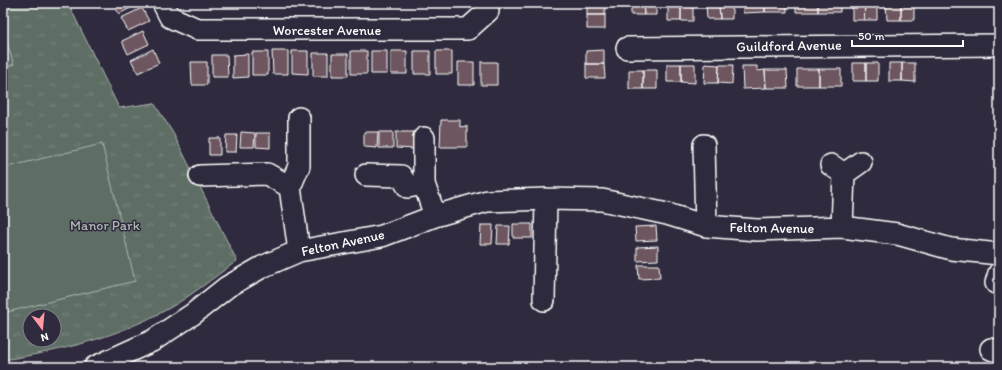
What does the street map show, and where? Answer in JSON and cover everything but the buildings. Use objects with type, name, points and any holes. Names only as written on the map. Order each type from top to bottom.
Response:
[{"type":"street","name":"Worcester Avenue","points":[[163,3],[170,17],[197,29],[294,30],[468,28],[488,10],[487,3]]},
{"type":"street","name":"Guildford Avenue","points":[[627,48],[999,44]]},
{"type":"street","points":[[299,118],[299,166],[290,187],[300,251]]},
{"type":"street","points":[[424,138],[425,159],[418,179],[435,216]]},
{"type":"street","points":[[704,145],[706,226]]},
{"type":"street","points":[[842,227],[846,167]]},
{"type":"street","points":[[200,176],[267,174],[290,187]]},
{"type":"street","points":[[366,175],[401,176],[418,179]]},
{"type":"street","points":[[544,300],[546,199]]},
{"type":"street","name":"Felton Avenue","points":[[95,367],[152,341],[193,314],[227,287],[262,267],[300,251],[382,236],[435,216],[487,201],[546,199],[602,200],[667,214],[706,226],[757,230],[842,227],[896,234],[951,249],[999,254]]},
{"type":"green space","name":"Manor Park","points":[[3,3],[68,3],[119,108],[154,103],[173,133],[237,261],[175,305],[146,320],[107,336],[66,348],[3,360]]},
{"type":"green space","points":[[3,32],[14,64],[3,69]]},
{"type":"green space","points":[[102,144],[135,281],[3,313],[3,168]]}]
